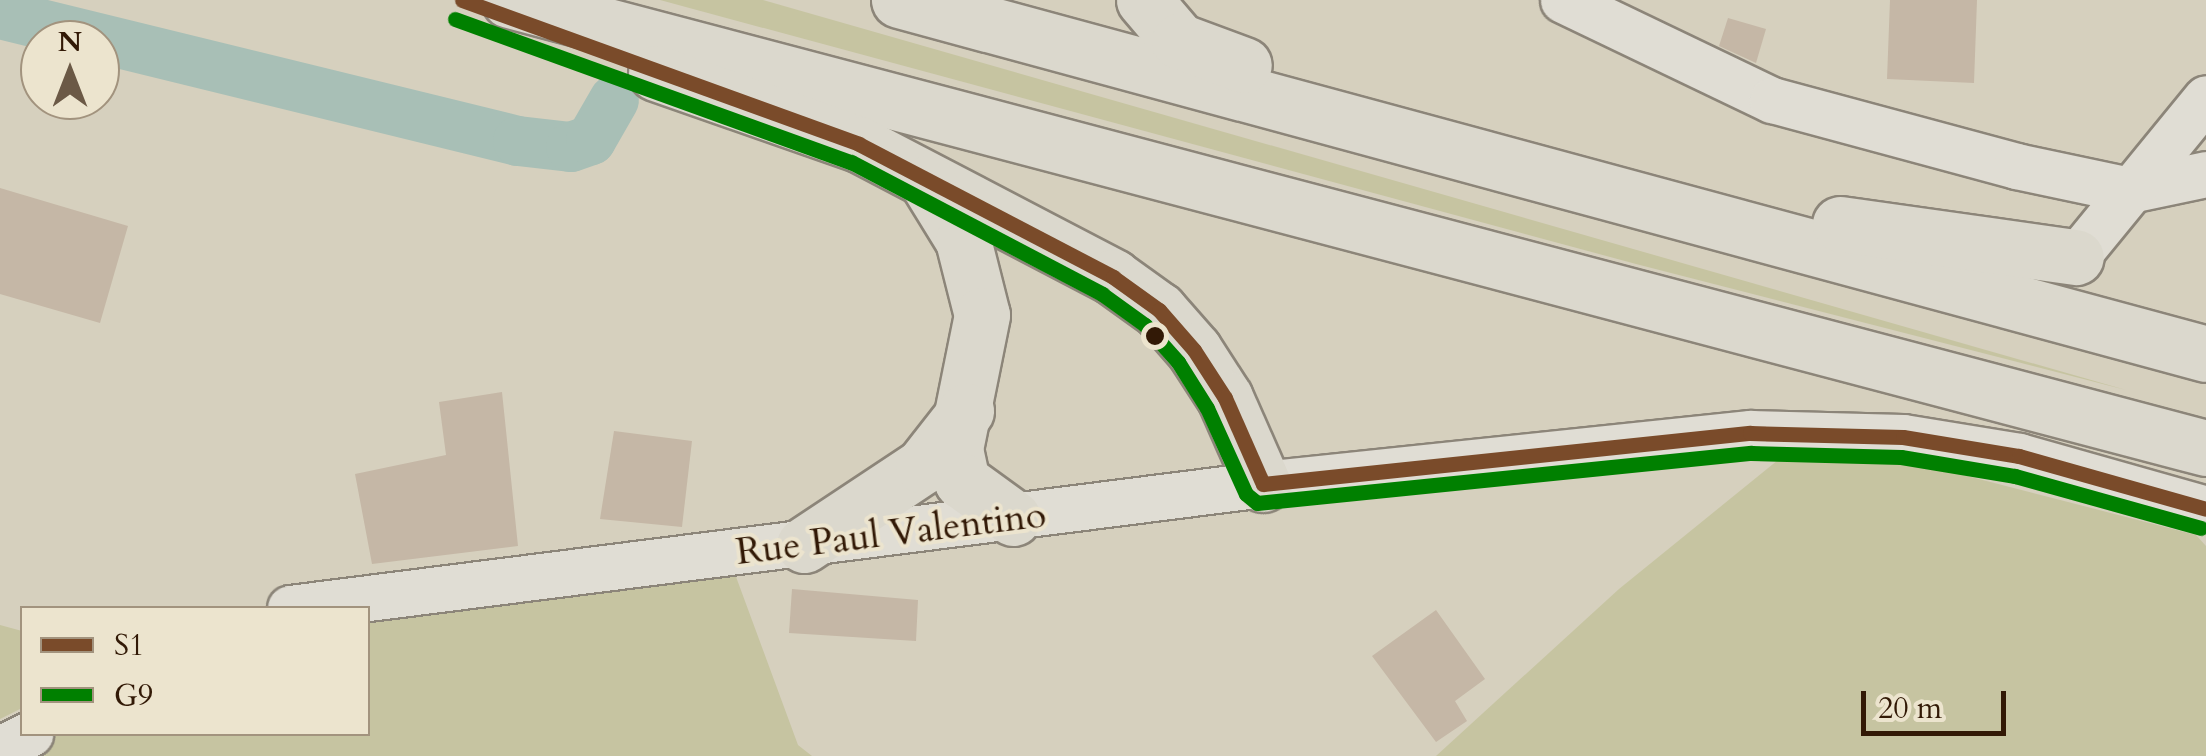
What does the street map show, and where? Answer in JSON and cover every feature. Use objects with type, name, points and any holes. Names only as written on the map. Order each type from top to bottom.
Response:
[{"type":"highway","points":[[462,0],[859,144],[1113,276],[1159,310],[1226,398],[1263,484]]},
{"type":"highway","points":[[509,0],[2206,448]]},
{"type":"highway","points":[[1144,0],[1179,41],[1266,72],[1380,133]]},
{"type":"highway","points":[[913,1],[1380,133],[2206,354]]},
{"type":"highway","points":[[1550,179],[2076,256]]},
{"type":"highway","points":[[928,182],[963,240],[982,315],[966,411],[954,448],[962,481],[1013,518]]},
{"type":"highway","points":[[804,545],[923,466],[966,411]]},
{"type":"street","points":[[1563,0],[1772,100],[2130,190],[2206,174]]},
{"type":"street","points":[[2076,256],[2206,98]]},
{"type":"street","name":"Rue Paul Valentino","points":[[306,606],[1263,484],[1750,434],[1903,437],[2020,456],[2206,508]]},
{"type":"street","points":[[0,748],[26,736]]},
{"type":"shaded area","points":[[660,0],[763,0],[2126,390],[1636,264]]},
{"type":"shaded area","points":[[1778,460],[1913,462],[2196,535],[2206,546],[2206,756],[1436,756],[1619,589]]},
{"type":"shaded area","points":[[728,555],[798,745],[812,756],[12,756],[28,736],[370,736],[370,608]]},
{"type":"shaded area","points":[[0,625],[20,630],[20,709],[0,719]]},
{"type":"building","points":[[1890,0],[1977,0],[1974,83],[1887,79]]},
{"type":"building","points":[[1728,18],[1766,29],[1756,63],[1719,46]]},
{"type":"building","points":[[0,188],[128,226],[100,323],[0,294]]},
{"type":"building","points":[[502,392],[518,546],[372,564],[355,474],[446,455],[439,402]]},
{"type":"building","points":[[614,431],[692,441],[682,527],[600,519]]},
{"type":"building","points":[[792,589],[918,600],[916,641],[789,633]]},
{"type":"building","points":[[1436,610],[1485,679],[1455,701],[1467,721],[1436,742],[1372,656]]},
{"type":"waterway","points":[[0,14],[518,141],[571,147],[591,140],[614,100]]},
{"type":"transit line","name":"S1","points":[[462,0],[859,144],[1113,277],[1159,310],[1194,350],[1225,398],[1263,484],[1750,433],[1903,437],[2019,456],[2206,509]]},
{"type":"transit line","name":"G9","points":[[455,19],[851,162],[1102,294],[1145,325],[1178,362],[1207,408],[1246,494],[1257,503],[1751,453],[1901,457],[2015,476],[2201,528]]}]
